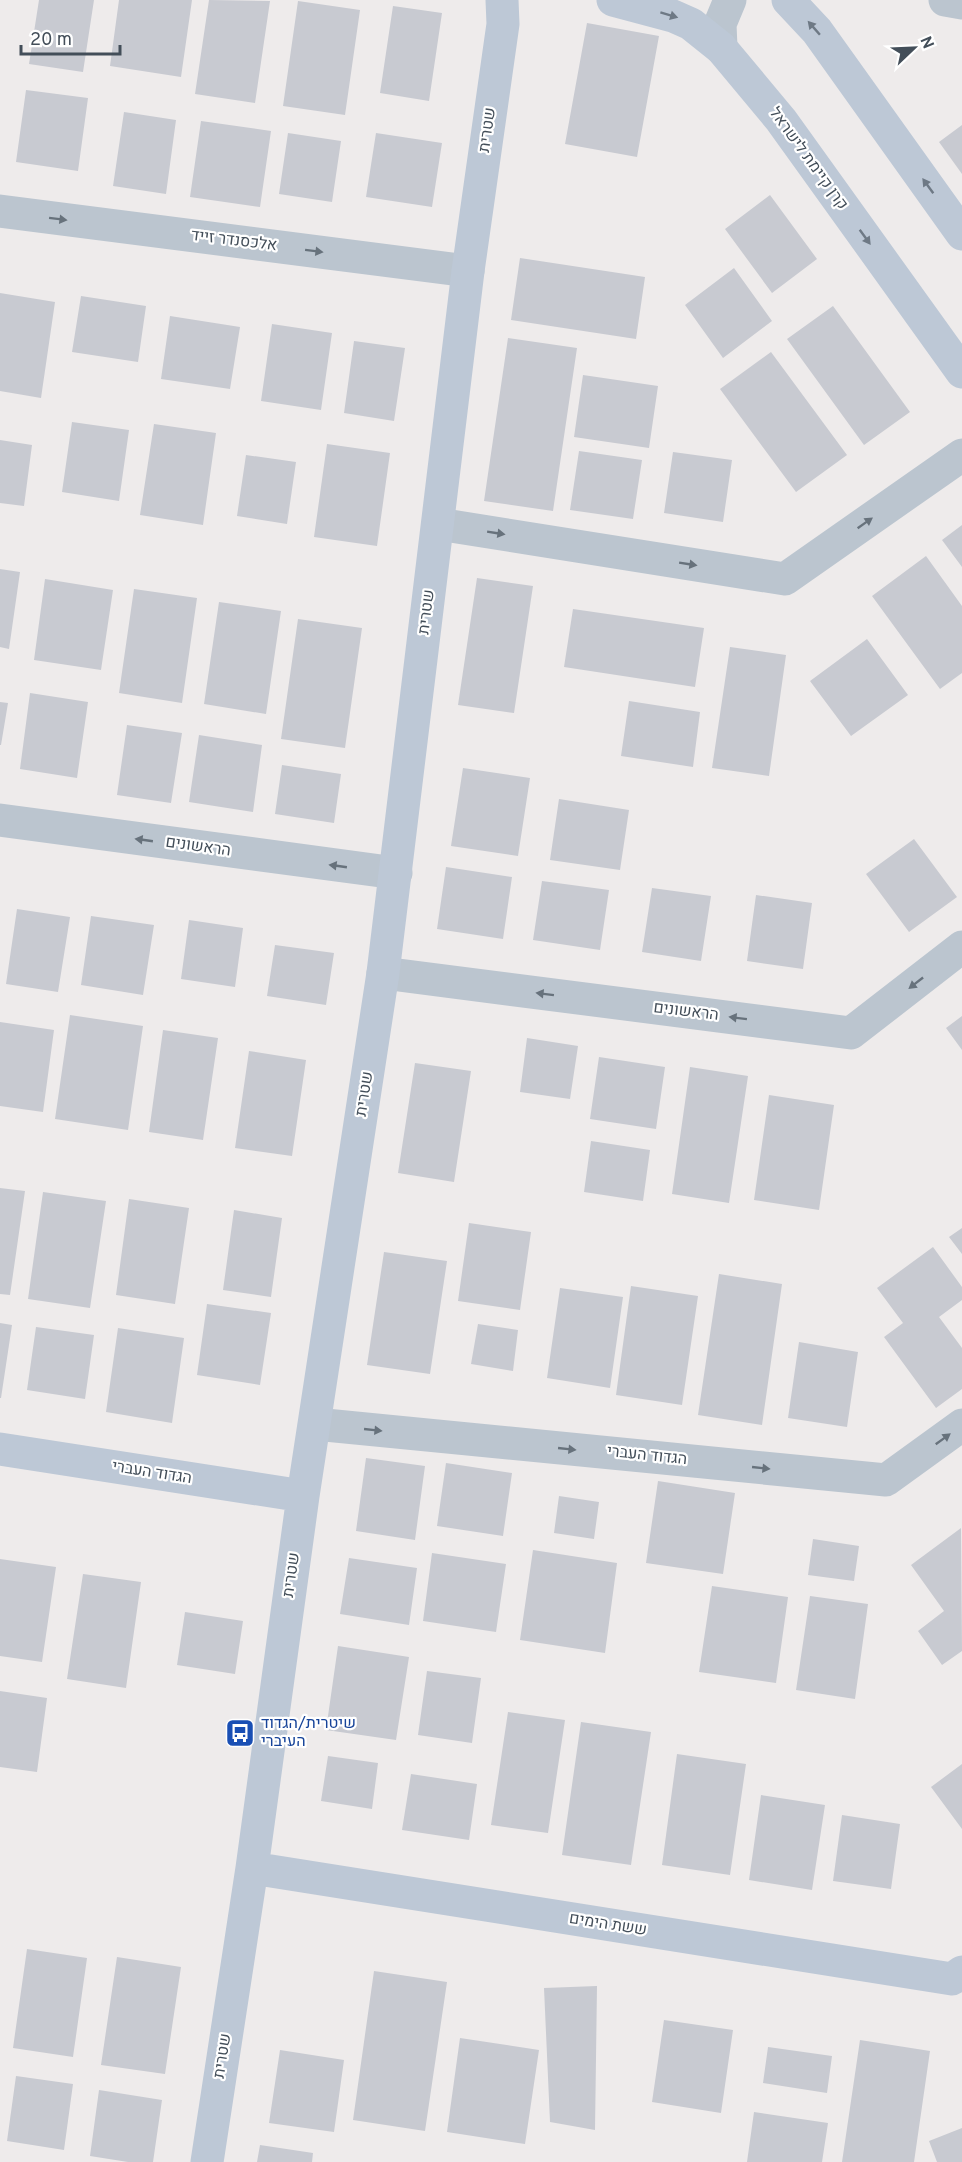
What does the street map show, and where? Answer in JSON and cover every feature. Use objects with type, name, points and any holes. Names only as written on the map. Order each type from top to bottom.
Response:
[{"type":"street","points":[[503,12],[511,11],[529,0]]},
{"type":"street","name":"קרן קיימת לישראל","points":[[613,0],[673,16],[691,24],[721,48],[781,120],[962,372]]},
{"type":"street","points":[[721,48],[720,24],[730,0]]},
{"type":"street","points":[[788,0],[817,31],[962,234]]},
{"type":"street","points":[[945,0],[962,3]]},
{"type":"street","name":"שטרית","points":[[207,2162],[252,1868],[303,1496],[383,973],[468,271],[503,12]]},
{"type":"street","name":"אלכסנדר זייד","points":[[0,211],[468,271]]},
{"type":"street","points":[[438,524],[785,579],[962,455]]},
{"type":"street","name":"הראשונים","points":[[0,820],[396,873]]},
{"type":"street","name":"הראשונים","points":[[383,973],[851,1033],[962,947]]},
{"type":"street","name":"הגדוד העברי","points":[[315,1424],[886,1480],[962,1425]]},
{"type":"street","name":"הגדוד העברי","points":[[0,1449],[303,1496]]},
{"type":"street","name":"ששת הימים","points":[[252,1868],[952,1979],[962,1972]]},
{"type":"building","points":[[39,0],[94,0],[83,72],[29,64]]},
{"type":"building","points":[[119,0],[192,0],[181,77],[110,66]]},
{"type":"building","points":[[209,0],[270,1],[255,103],[195,94]]},
{"type":"building","points":[[298,1],[360,10],[345,115],[283,106]]},
{"type":"building","points":[[393,6],[442,13],[429,101],[380,93]]},
{"type":"building","points":[[587,23],[659,36],[637,157],[565,144]]},
{"type":"building","points":[[26,90],[88,98],[78,171],[16,162]]},
{"type":"building","points":[[124,112],[176,120],[166,194],[113,186]]},
{"type":"building","points":[[201,121],[271,131],[260,207],[190,197]]},
{"type":"building","points":[[962,125],[962,174],[939,142]]},
{"type":"building","points":[[288,133],[341,141],[332,202],[279,194]]},
{"type":"building","points":[[376,133],[442,143],[432,207],[366,197]]},
{"type":"building","points":[[770,195],[817,259],[772,293],[725,229]]},
{"type":"building","points":[[520,258],[645,277],[636,339],[511,320]]},
{"type":"building","points":[[734,268],[772,321],[723,358],[685,305]]},
{"type":"building","points":[[0,293],[55,302],[41,398],[0,391]]},
{"type":"building","points":[[81,296],[146,306],[138,362],[72,352]]},
{"type":"building","points":[[833,306],[910,412],[864,445],[787,339]]},
{"type":"building","points":[[170,316],[240,327],[230,389],[161,379]]},
{"type":"building","points":[[272,324],[332,333],[321,410],[261,401]]},
{"type":"building","points":[[508,338],[577,348],[553,511],[484,501]]},
{"type":"building","points":[[354,341],[405,348],[394,421],[344,413]]},
{"type":"building","points":[[771,352],[847,455],[796,492],[720,389]]},
{"type":"building","points":[[583,375],[658,386],[649,448],[574,437]]},
{"type":"building","points":[[72,422],[129,430],[119,501],[62,492]]},
{"type":"building","points":[[154,424],[216,433],[203,525],[140,515]]},
{"type":"building","points":[[0,440],[32,445],[24,506],[0,503]]},
{"type":"building","points":[[327,444],[390,453],[377,546],[314,537]]},
{"type":"building","points":[[579,451],[642,460],[633,519],[570,510]]},
{"type":"building","points":[[673,452],[732,460],[723,522],[664,513]]},
{"type":"building","points":[[246,455],[296,462],[287,524],[237,516]]},
{"type":"building","points":[[962,525],[962,567],[942,540]]},
{"type":"building","points":[[926,556],[962,606],[962,673],[940,689],[872,596]]},
{"type":"building","points":[[0,569],[20,572],[9,649],[0,647]]},
{"type":"building","points":[[477,578],[533,586],[514,713],[458,705]]},
{"type":"building","points":[[45,579],[113,590],[101,670],[34,660]]},
{"type":"building","points":[[134,589],[197,598],[182,703],[119,693]]},
{"type":"building","points":[[219,602],[281,611],[266,714],[204,704]]},
{"type":"building","points":[[573,609],[704,628],[695,687],[564,667]]},
{"type":"building","points":[[298,619],[362,628],[345,748],[281,739]]},
{"type":"building","points":[[867,639],[908,695],[851,736],[810,681]]},
{"type":"building","points":[[730,647],[786,655],[769,776],[712,768]]},
{"type":"building","points":[[30,693],[88,702],[77,778],[20,769]]},
{"type":"building","points":[[629,701],[700,712],[693,767],[621,756]]},
{"type":"building","points":[[0,702],[8,703],[1,745],[0,745]]},
{"type":"building","points":[[127,725],[182,733],[171,803],[117,795]]},
{"type":"building","points":[[199,735],[262,745],[253,812],[189,802]]},
{"type":"building","points":[[282,765],[341,774],[334,823],[275,814]]},
{"type":"building","points":[[463,768],[530,778],[518,856],[451,846]]},
{"type":"building","points":[[559,799],[629,810],[620,870],[550,860]]},
{"type":"building","points":[[914,839],[957,897],[909,932],[866,874]]},
{"type":"building","points":[[446,867],[512,877],[503,939],[437,929]]},
{"type":"building","points":[[542,881],[609,890],[600,950],[533,940]]},
{"type":"building","points":[[652,888],[711,896],[701,961],[642,952]]},
{"type":"building","points":[[756,895],[812,903],[803,969],[747,961]]},
{"type":"building","points":[[17,909],[70,917],[58,992],[6,984]]},
{"type":"building","points":[[91,916],[154,925],[143,995],[81,985]]},
{"type":"building","points":[[189,920],[243,928],[235,987],[181,979]]},
{"type":"building","points":[[275,945],[334,953],[326,1005],[267,996]]},
{"type":"building","points":[[70,1015],[143,1026],[128,1130],[55,1119]]},
{"type":"building","points":[[962,1016],[962,1050],[946,1028]]},
{"type":"building","points":[[0,1022],[54,1030],[43,1112],[0,1106]]},
{"type":"building","points":[[163,1030],[218,1038],[203,1140],[149,1132]]},
{"type":"building","points":[[527,1038],[578,1046],[570,1099],[520,1092]]},
{"type":"building","points":[[249,1051],[306,1060],[292,1156],[235,1148]]},
{"type":"building","points":[[599,1057],[665,1067],[656,1129],[590,1119]]},
{"type":"building","points":[[415,1063],[471,1071],[454,1182],[398,1173]]},
{"type":"building","points":[[690,1067],[748,1076],[729,1203],[672,1194]]},
{"type":"building","points":[[769,1095],[834,1105],[819,1210],[754,1200]]},
{"type":"building","points":[[591,1141],[650,1150],[643,1201],[584,1192]]},
{"type":"building","points":[[0,1188],[25,1191],[10,1295],[0,1294]]},
{"type":"building","points":[[43,1192],[106,1201],[90,1308],[28,1299]]},
{"type":"building","points":[[129,1199],[189,1208],[175,1304],[116,1295]]},
{"type":"building","points":[[234,1210],[282,1218],[271,1297],[223,1290]]},
{"type":"building","points":[[469,1223],[531,1232],[520,1310],[458,1301]]},
{"type":"building","points":[[962,1228],[962,1254],[949,1237]]},
{"type":"building","points":[[933,1247],[962,1287],[962,1300],[939,1317],[962,1348],[962,1389],[936,1408],[884,1337],[903,1323],[877,1288]]},
{"type":"building","points":[[384,1252],[447,1261],[430,1374],[367,1365]]},
{"type":"building","points":[[719,1274],[782,1284],[762,1425],[698,1415]]},
{"type":"building","points":[[631,1286],[698,1296],[682,1405],[616,1395]]},
{"type":"building","points":[[560,1288],[623,1297],[610,1388],[547,1378]]},
{"type":"building","points":[[207,1304],[271,1313],[260,1385],[197,1375]]},
{"type":"building","points":[[0,1323],[12,1325],[1,1398],[0,1398]]},
{"type":"building","points":[[478,1324],[518,1330],[513,1371],[471,1364]]},
{"type":"building","points":[[36,1327],[94,1335],[85,1399],[27,1390]]},
{"type":"building","points":[[118,1328],[184,1338],[172,1423],[106,1412]]},
{"type":"building","points":[[799,1342],[858,1352],[847,1427],[788,1418]]},
{"type":"building","points":[[366,1458],[425,1466],[415,1540],[356,1531]]},
{"type":"building","points":[[446,1463],[512,1473],[503,1536],[437,1526]]},
{"type":"building","points":[[658,1481],[735,1493],[723,1574],[646,1563]]},
{"type":"building","points":[[559,1496],[599,1502],[594,1539],[554,1533]]},
{"type":"building","points":[[961,1528],[962,1651],[942,1665],[918,1631],[944,1611],[911,1565]]},
{"type":"building","points":[[813,1539],[859,1546],[854,1581],[808,1575]]},
{"type":"building","points":[[533,1550],[617,1563],[605,1653],[520,1640]]},
{"type":"building","points":[[432,1553],[506,1564],[496,1632],[423,1621]]},
{"type":"building","points":[[349,1558],[417,1568],[409,1625],[340,1614]]},
{"type":"building","points":[[0,1559],[56,1567],[42,1662],[0,1656]]},
{"type":"building","points":[[83,1574],[141,1582],[126,1688],[67,1679]]},
{"type":"building","points":[[712,1586],[788,1597],[776,1683],[699,1672]]},
{"type":"building","points":[[810,1596],[868,1604],[855,1699],[796,1690]]},
{"type":"building","points":[[185,1612],[243,1621],[235,1674],[177,1665]]},
{"type":"building","points":[[338,1646],[409,1657],[396,1740],[326,1730]]},
{"type":"building","points":[[427,1671],[481,1678],[472,1743],[418,1735]]},
{"type":"building","points":[[0,1691],[47,1698],[37,1772],[0,1767]]},
{"type":"building","points":[[508,1712],[565,1720],[548,1833],[491,1825]]},
{"type":"building","points":[[581,1722],[651,1732],[631,1865],[562,1855]]},
{"type":"building","points":[[677,1754],[746,1764],[730,1875],[662,1865]]},
{"type":"building","points":[[328,1756],[378,1763],[372,1809],[321,1801]]},
{"type":"building","points":[[962,1764],[962,1829],[931,1787]]},
{"type":"building","points":[[411,1774],[477,1784],[469,1840],[402,1830]]},
{"type":"building","points":[[761,1795],[825,1805],[812,1890],[749,1880]]},
{"type":"building","points":[[842,1815],[900,1824],[891,1889],[833,1881]]},
{"type":"building","points":[[27,1949],[87,1958],[73,2057],[13,2048]]},
{"type":"building","points":[[117,1957],[181,1967],[165,2074],[101,2065]]},
{"type":"building","points":[[374,1971],[447,1982],[425,2131],[353,2120]]},
{"type":"building","points":[[597,1986],[595,2130],[550,2122],[544,1988]]},
{"type":"building","points":[[664,2020],[733,2030],[721,2113],[652,2102]]},
{"type":"building","points":[[460,2038],[539,2050],[525,2144],[447,2132]]},
{"type":"building","points":[[860,2040],[930,2051],[914,2162],[842,2162]]},
{"type":"building","points":[[768,2047],[832,2056],[827,2093],[763,2083]]},
{"type":"building","points":[[280,2050],[344,2060],[334,2132],[269,2123]]},
{"type":"building","points":[[16,2076],[73,2084],[64,2150],[7,2141]]},
{"type":"building","points":[[99,2090],[162,2100],[153,2162],[128,2162],[90,2156]]},
{"type":"building","points":[[754,2112],[828,2123],[822,2162],[747,2162]]},
{"type":"building","points":[[962,2128],[962,2162],[937,2162],[929,2141]]},
{"type":"building","points":[[260,2145],[313,2153],[312,2162],[257,2162]]},
{"type":"place","name":"שיטרית/הגדוד העיברי","points":[[240,1733]]}]
